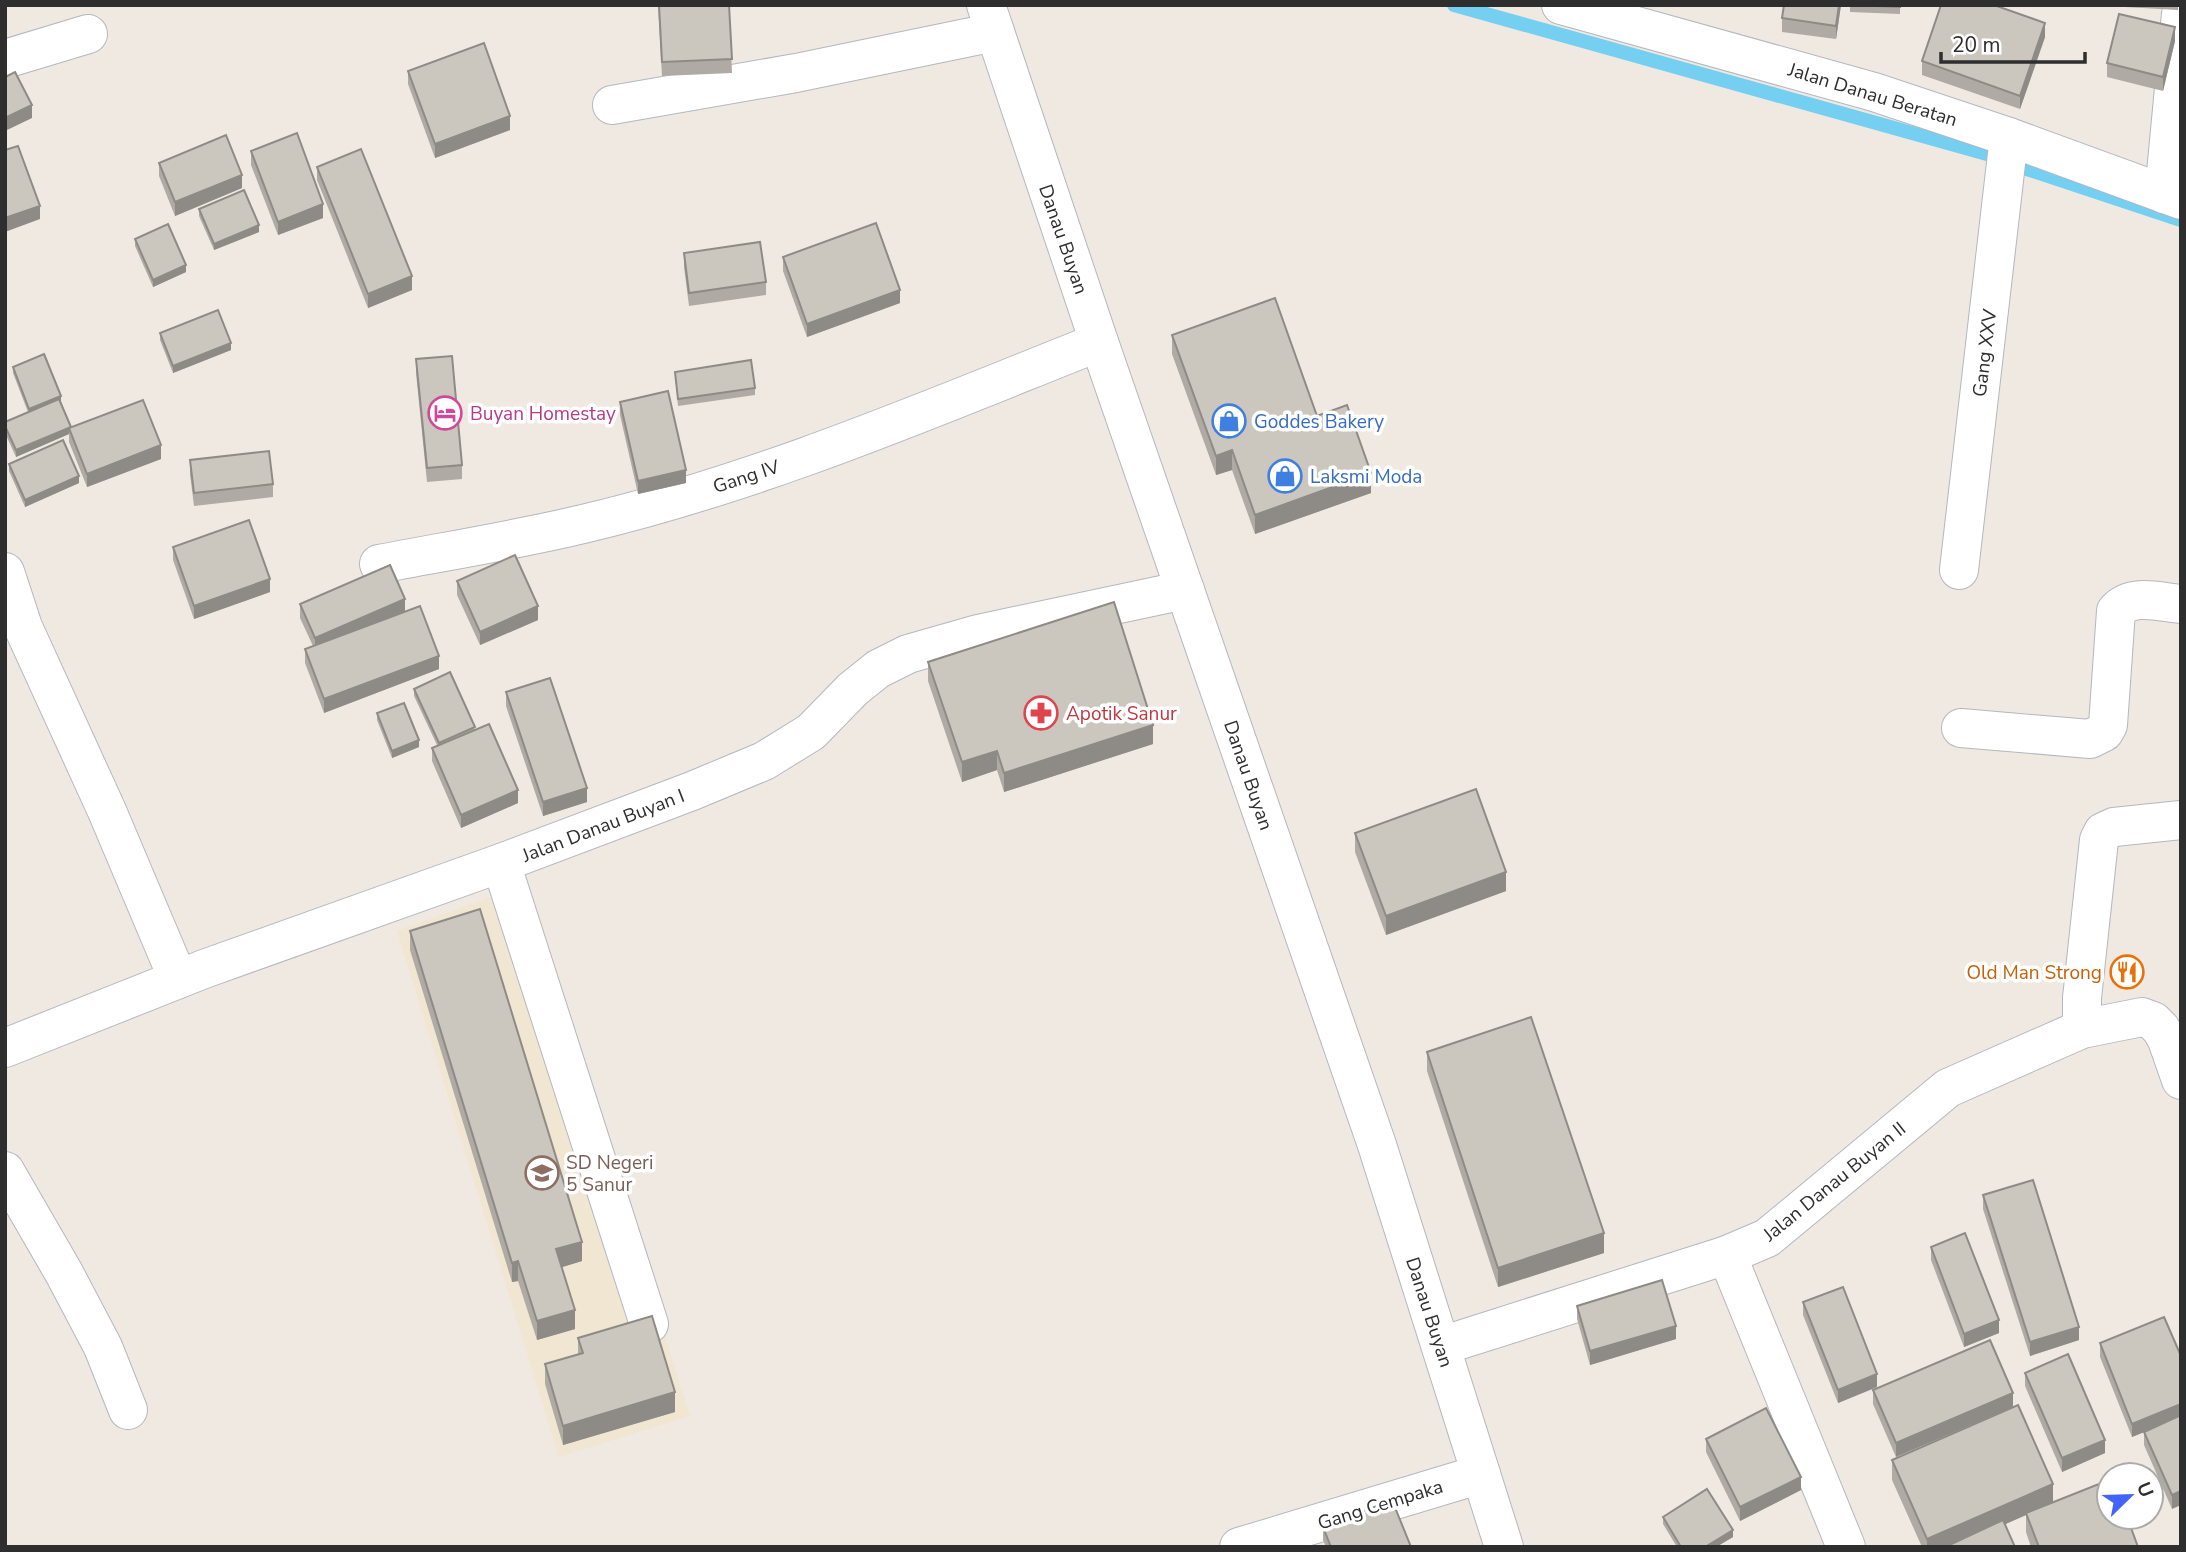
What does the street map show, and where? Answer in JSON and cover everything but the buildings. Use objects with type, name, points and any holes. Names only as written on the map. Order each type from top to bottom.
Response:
[{"type":"street","name":"Jalan Danau Beratan","points":[[1561,5],[1838,82],[2009,137],[2172,197]]},
{"type":"street","points":[[2172,197],[2181,14]]},
{"type":"street","points":[[612,105],[796,72],[991,19]]},
{"type":"street","name":"Danau Buyan","points":[[991,19],[1099,342],[1373,1133],[1504,1547]]},
{"type":"street","points":[[5,59],[88,34]]},
{"type":"street","name":"Gang XXV","points":[[1959,570],[2009,137]]},
{"type":"street","name":"Gang IV","points":[[379,564],[583,524],[711,488],[833,447],[1099,342]]},
{"type":"street","points":[[5,572],[23,627],[107,811],[178,979]]},
{"type":"street","name":"Jalan Danau Buyan I","points":[[5,1048],[178,979],[501,863],[764,761],[811,732],[853,689],[878,669],[908,654],[978,634],[1185,590]]},
{"type":"street","points":[[1961,728],[2091,739],[2104,732],[2108,724],[2116,611],[2123,603],[2131,600],[2181,604]]},
{"type":"street","points":[[2082,1029],[2082,998],[2099,841],[2103,832],[2114,827],[2181,820]]},
{"type":"street","points":[[501,863],[649,1324]]},
{"type":"street","name":"Jalan Danau Buyan II","points":[[1441,1346],[1727,1255],[1767,1238],[1948,1088],[2082,1029],[2142,1017],[2154,1021],[2167,1040],[2181,1080]]},
{"type":"street","points":[[5,1171],[65,1273],[103,1347],[128,1410]]},
{"type":"street","points":[[1727,1255],[1846,1547]]},
{"type":"street","name":"Gang Cempaka","points":[[1239,1547],[1481,1474]]},
{"type":"shaded area","name":"SD Negeri 5 Sanur","points":[[522,886],[690,1416],[559,1457],[397,931]]},
{"type":"waterway","points":[[1454,5],[1987,154]]},
{"type":"waterway","points":[[2021,167],[2181,220]]},
{"type":"place","name":"Buyan Homestay","points":[[445,413]]},
{"type":"place","name":"Goddes Bakery","points":[[1229,421]]},
{"type":"place","name":"Laksmi Moda","points":[[1285,476]]},
{"type":"place","name":"Apotik Sanur","points":[[1041,713]]},
{"type":"place","name":"Old Man Strong","points":[[2127,972]]},
{"type":"place","name":"SD Negeri 5 Sanur","points":[[542,1173]]}]
